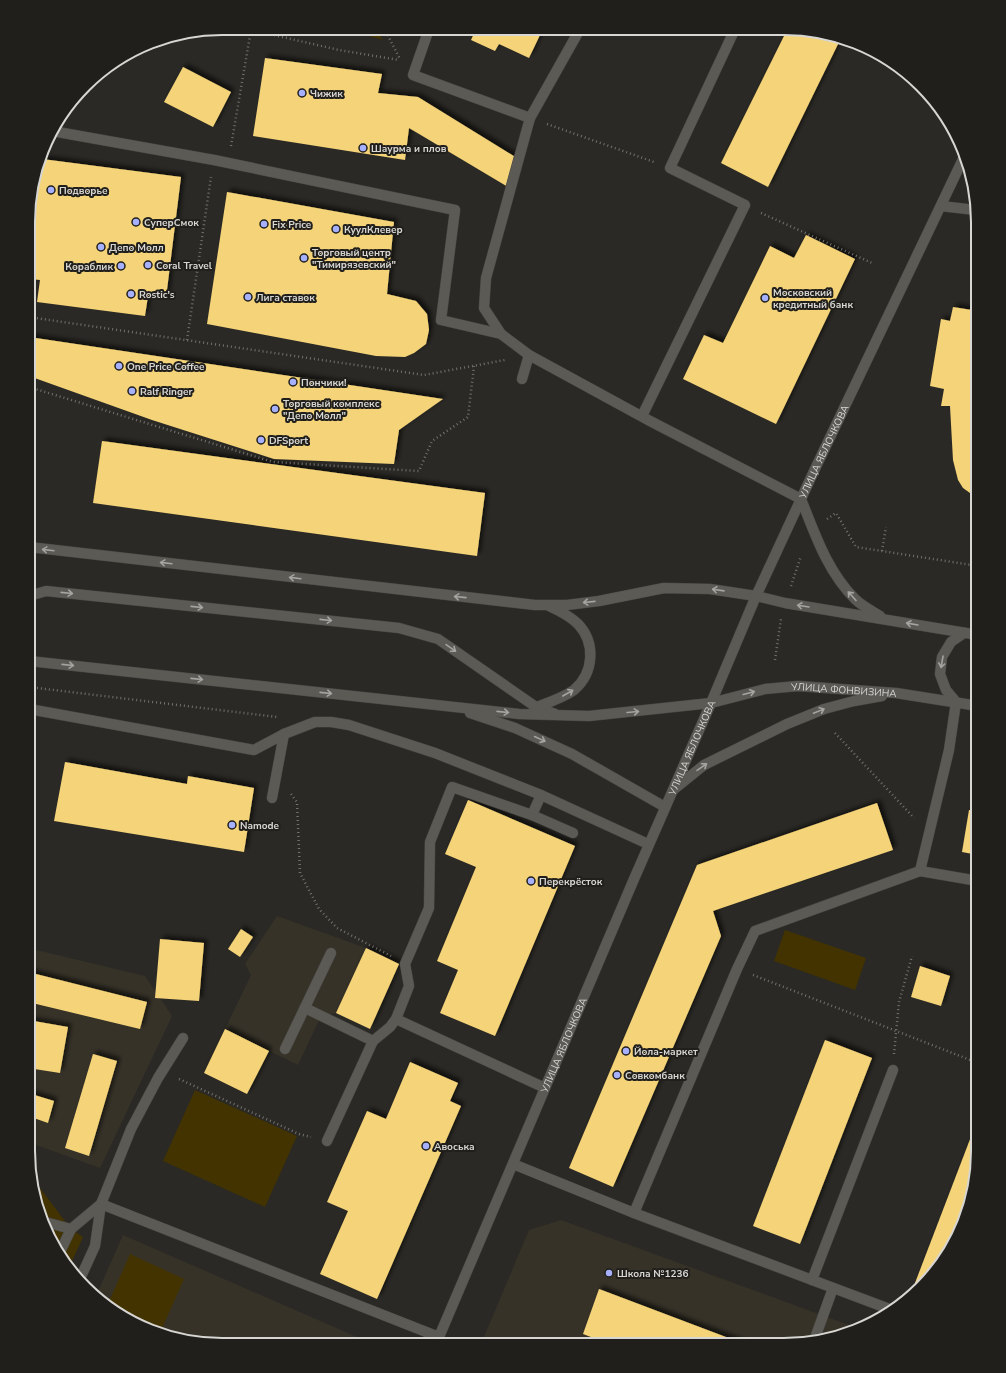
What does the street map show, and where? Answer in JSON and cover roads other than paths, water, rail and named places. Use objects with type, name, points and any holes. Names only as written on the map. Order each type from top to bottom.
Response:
[{"type":"street","points":[[428,35],[413,75],[530,118]]},
{"type":"street","points":[[577,35],[530,118],[486,278],[484,308],[501,334],[529,355],[801,499],[815,535],[834,574],[856,600],[883,619]]},
{"type":"street","points":[[642,416],[745,206],[670,168],[733,35]]},
{"type":"street","points":[[58,132],[214,160],[455,210],[441,320],[501,334]]},
{"type":"street","name":"УЛИЦА ЯБЛОЧКОВА","points":[[438,1338],[648,844],[711,703],[756,596],[961,163]]},
{"type":"street","points":[[941,206],[971,210]]},
{"type":"street","points":[[522,379],[529,355]]},
{"type":"street","points":[[35,549],[437,595],[549,606],[599,601],[664,588],[710,589],[971,634]]},
{"type":"street","points":[[35,594],[46,591],[399,628],[438,639],[536,707],[558,715]]},
{"type":"street","points":[[519,714],[573,691],[582,682],[588,671],[591,659],[590,646],[586,634],[578,624],[565,613],[549,606]]},
{"type":"street","points":[[920,871],[949,750],[956,702],[946,690],[940,674],[942,657],[951,642],[964,633]]},
{"type":"street","points":[[35,662],[451,706],[515,728],[572,754],[665,806]]},
{"type":"street","name":"УЛИЦА ФОНВИЗИНА","points":[[451,706],[519,714],[590,716],[711,703],[765,689],[798,686],[896,694],[971,705]]},
{"type":"street","points":[[672,791],[704,765],[787,724],[824,709],[854,701],[896,694]]},
{"type":"street","points":[[35,710],[254,750],[284,734],[315,722],[331,722],[349,725],[435,753],[541,795],[648,844]]},
{"type":"street","points":[[272,798],[284,734]]},
{"type":"street","points":[[327,1141],[373,1041],[390,1027],[396,1019],[409,986],[405,964],[429,908],[430,842],[452,787],[532,816],[573,833]]},
{"type":"street","points":[[532,816],[541,795]]},
{"type":"street","points":[[634,1213],[737,969],[755,931],[920,871],[971,880]]},
{"type":"street","points":[[285,1049],[331,953]]},
{"type":"street","points":[[305,1008],[373,1041]]},
{"type":"street","points":[[396,1019],[545,1088]]},
{"type":"street","points":[[82,1275],[95,1246],[101,1204],[131,1129],[158,1078],[183,1038]]},
{"type":"street","points":[[812,1280],[893,1070]]},
{"type":"street","points":[[513,1164],[634,1213],[886,1308]]},
{"type":"street","points":[[62,1247],[71,1229],[101,1204]]},
{"type":"street","points":[[101,1204],[430,1338]]},
{"type":"street","points":[[50,1223],[71,1229]]},
{"type":"street","points":[[816,1335],[833,1288]]},
{"type":"place","name":"Чижик","points":[[302,93]]},
{"type":"place","name":"Шаурма и плов","points":[[363,148]]},
{"type":"place","name":"Подворье","points":[[51,190]]},
{"type":"place","name":"СуперСмок","points":[[136,222]]},
{"type":"place","name":"Fix Price","points":[[264,224]]},
{"type":"place","name":"КуулКлевер","points":[[336,229]]},
{"type":"place","name":"Депо Молл","points":[[101,247]]},
{"type":"place","name":"Торговый центр \"Тимирязевский\"","points":[[304,258]]},
{"type":"place","name":"Coral Travel","points":[[148,265]]},
{"type":"place","name":"Кораблик","points":[[121,266]]},
{"type":"place","name":"Rostic's","points":[[131,294]]},
{"type":"place","name":"Лига ставок","points":[[248,297]]},
{"type":"place","name":"Московский кредитный банк","points":[[765,298]]},
{"type":"place","name":"One Price Coffee","points":[[119,366]]},
{"type":"place","name":"Пончики!","points":[[293,382]]},
{"type":"place","name":"Ralf Ringer","points":[[132,391]]},
{"type":"place","name":"Торговый комплекс \"Депо Молл\"","points":[[275,409]]},
{"type":"place","name":"DFSport","points":[[261,440]]},
{"type":"place","name":"Namode","points":[[232,825]]},
{"type":"place","name":"Перекрёсток","points":[[531,881]]},
{"type":"place","name":"Йола-маркет","points":[[626,1051]]},
{"type":"place","name":"Совкомбанк","points":[[617,1075]]},
{"type":"place","name":"Авоська","points":[[426,1146]]},
{"type":"place","name":"Школа №1236","points":[[609,1273]]}]
